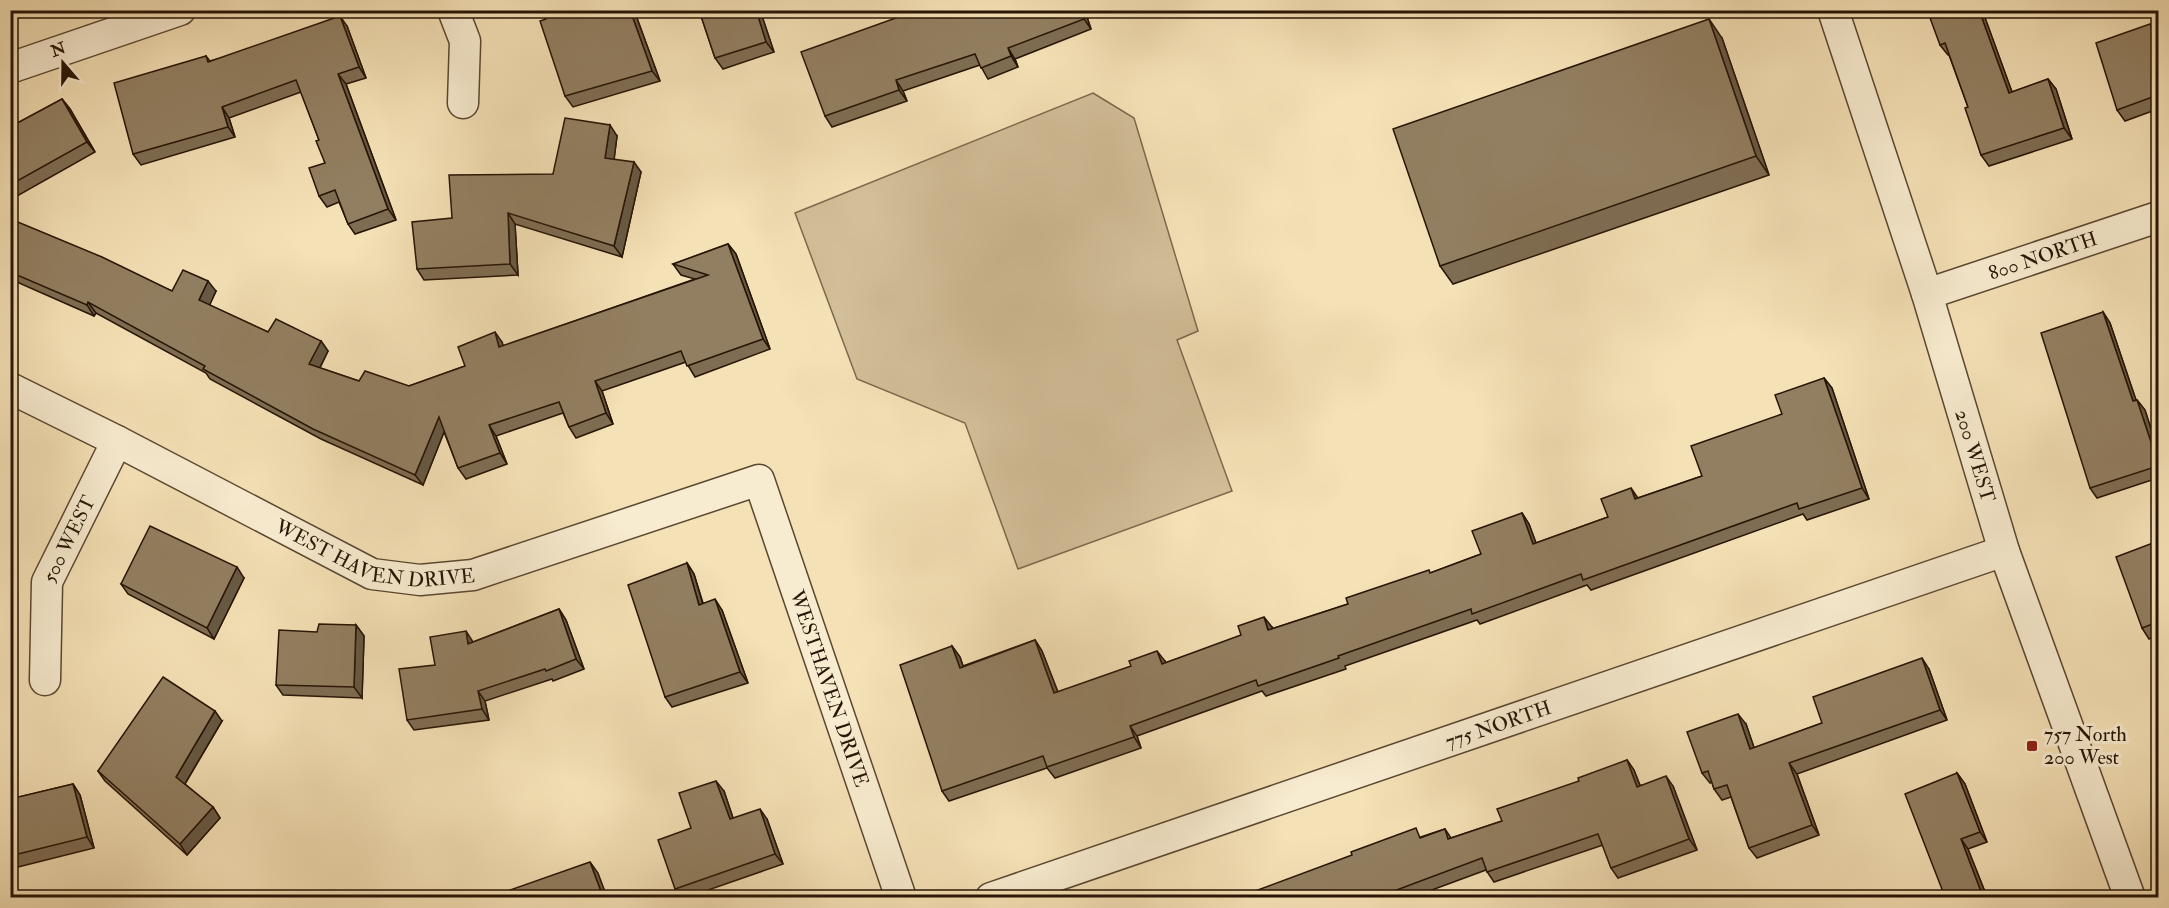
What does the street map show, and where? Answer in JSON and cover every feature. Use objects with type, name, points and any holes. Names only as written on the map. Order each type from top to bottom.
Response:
[{"type":"street","points":[[10,68],[180,10]]},
{"type":"street","points":[[453,10],[465,41],[463,102]]},
{"type":"street","name":"200 WEST","points":[[1833,10],[1926,294],[2004,551],[2130,897]]},
{"type":"street","name":"800 NORTH","points":[[1926,294],[2158,217]]},
{"type":"street","name":"WEST HAVEN DRIVE","points":[[10,388],[372,574],[420,580],[473,575],[759,480]]},
{"type":"street","name":"500 WEST","points":[[45,680],[47,582],[117,441]]},
{"type":"street","name":"WESTHAVEN DRIVE","points":[[759,480],[901,897]]},
{"type":"street","name":"775 NORTH","points":[[991,897],[2004,551]]},
{"type":"shaded area","points":[[1093,93],[1134,118],[1198,331],[1177,340],[1232,491],[1018,569],[965,423],[857,379],[795,213]]},
{"type":"building","points":[[543,10],[630,10],[652,71],[565,96],[540,21],[546,19]]},
{"type":"building","points":[[699,10],[756,10],[766,42],[715,58]]},
{"type":"building","points":[[918,10],[1081,10],[1084,19],[1008,48],[1011,56],[981,68],[975,54],[896,80],[899,90],[825,116],[801,52]]},
{"type":"building","points":[[1951,10],[1979,10],[2009,93],[2048,79],[2064,128],[1981,155],[1965,108],[1968,107],[1945,43],[1940,45],[1930,18]]},
{"type":"building","points":[[340,16],[359,67],[338,74],[388,209],[348,224],[335,190],[319,196],[309,168],[325,163],[316,141],[319,140],[296,80],[222,107],[228,127],[133,154],[114,83],[206,56],[208,62]]},
{"type":"building","points":[[1709,19],[1756,156],[1440,266],[1393,129]]},
{"type":"building","points":[[2150,24],[2158,39],[2158,95],[2117,110],[2096,43]]},
{"type":"building","points":[[62,99],[87,142],[10,185],[10,127]]},
{"type":"building","points":[[565,118],[610,125],[605,158],[634,162],[614,246],[508,213],[510,264],[417,269],[412,222],[452,218],[449,175],[553,174]]},
{"type":"building","points":[[13,220],[102,257],[172,291],[183,270],[208,281],[199,300],[268,332],[276,319],[321,341],[309,364],[359,381],[365,371],[409,386],[465,366],[458,347],[495,332],[499,347],[708,275],[673,264],[728,244],[763,339],[687,366],[681,351],[595,381],[606,413],[569,427],[559,402],[489,425],[500,453],[458,468],[439,417],[415,475],[313,429],[203,369],[205,366],[88,302],[87,305],[10,272],[10,225]]},
{"type":"building","points":[[2103,312],[2133,401],[2137,400],[2158,466],[2090,488],[2041,333]]},
{"type":"building","points":[[1824,378],[1862,488],[1799,509],[1797,503],[1583,580],[1581,574],[1472,614],[1471,609],[1258,686],[1256,680],[1130,726],[1134,737],[1047,767],[1043,756],[942,791],[900,665],[952,646],[960,668],[1035,640],[1054,693],[1131,666],[1129,661],[1157,651],[1162,664],[1241,635],[1238,626],[1264,617],[1268,630],[1348,604],[1346,598],[1429,570],[1430,573],[1481,554],[1472,531],[1522,513],[1533,544],[1608,517],[1601,499],[1631,488],[1635,499],[1702,476],[1691,446],[1782,414],[1775,395]]},
{"type":"building","points":[[150,526],[237,567],[207,628],[121,584]]},
{"type":"building","points":[[2158,541],[2158,622],[2142,628],[2116,557]]},
{"type":"building","points":[[687,563],[699,605],[715,599],[740,672],[665,697],[628,585]]},
{"type":"building","points":[[559,609],[576,659],[546,671],[545,669],[478,691],[482,709],[407,720],[399,669],[435,665],[430,637],[466,631],[468,644]]},
{"type":"building","points":[[319,624],[356,625],[354,687],[276,685],[279,630],[317,632]]},
{"type":"building","points":[[1922,658],[1940,710],[1789,763],[1812,825],[1749,848],[1727,785],[1714,789],[1708,771],[1702,773],[1687,732],[1738,714],[1750,749],[1822,723],[1813,697]]},
{"type":"building","points":[[163,677],[215,711],[176,777],[213,807],[180,844],[98,771]]},
{"type":"building","points":[[1627,760],[1637,787],[1666,776],[1689,839],[1611,868],[1598,834],[1487,872],[1482,858],[1378,897],[1239,897],[1352,855],[1351,852],[1416,828],[1420,838],[1445,829],[1448,839],[1502,821],[1497,809],[1579,781],[1578,778]]},
{"type":"building","points":[[1957,773],[1980,832],[1961,839],[1983,897],[1945,897],[1905,794]]},
{"type":"building","points":[[716,781],[730,819],[760,809],[775,854],[675,889],[658,840],[691,828],[679,793]]},
{"type":"building","points":[[73,784],[87,837],[10,856],[10,799]]},
{"type":"building","points":[[590,862],[603,897],[490,897]]},
{"type":"place","name":"757 North 200 West","points":[[2032,746]]}]
